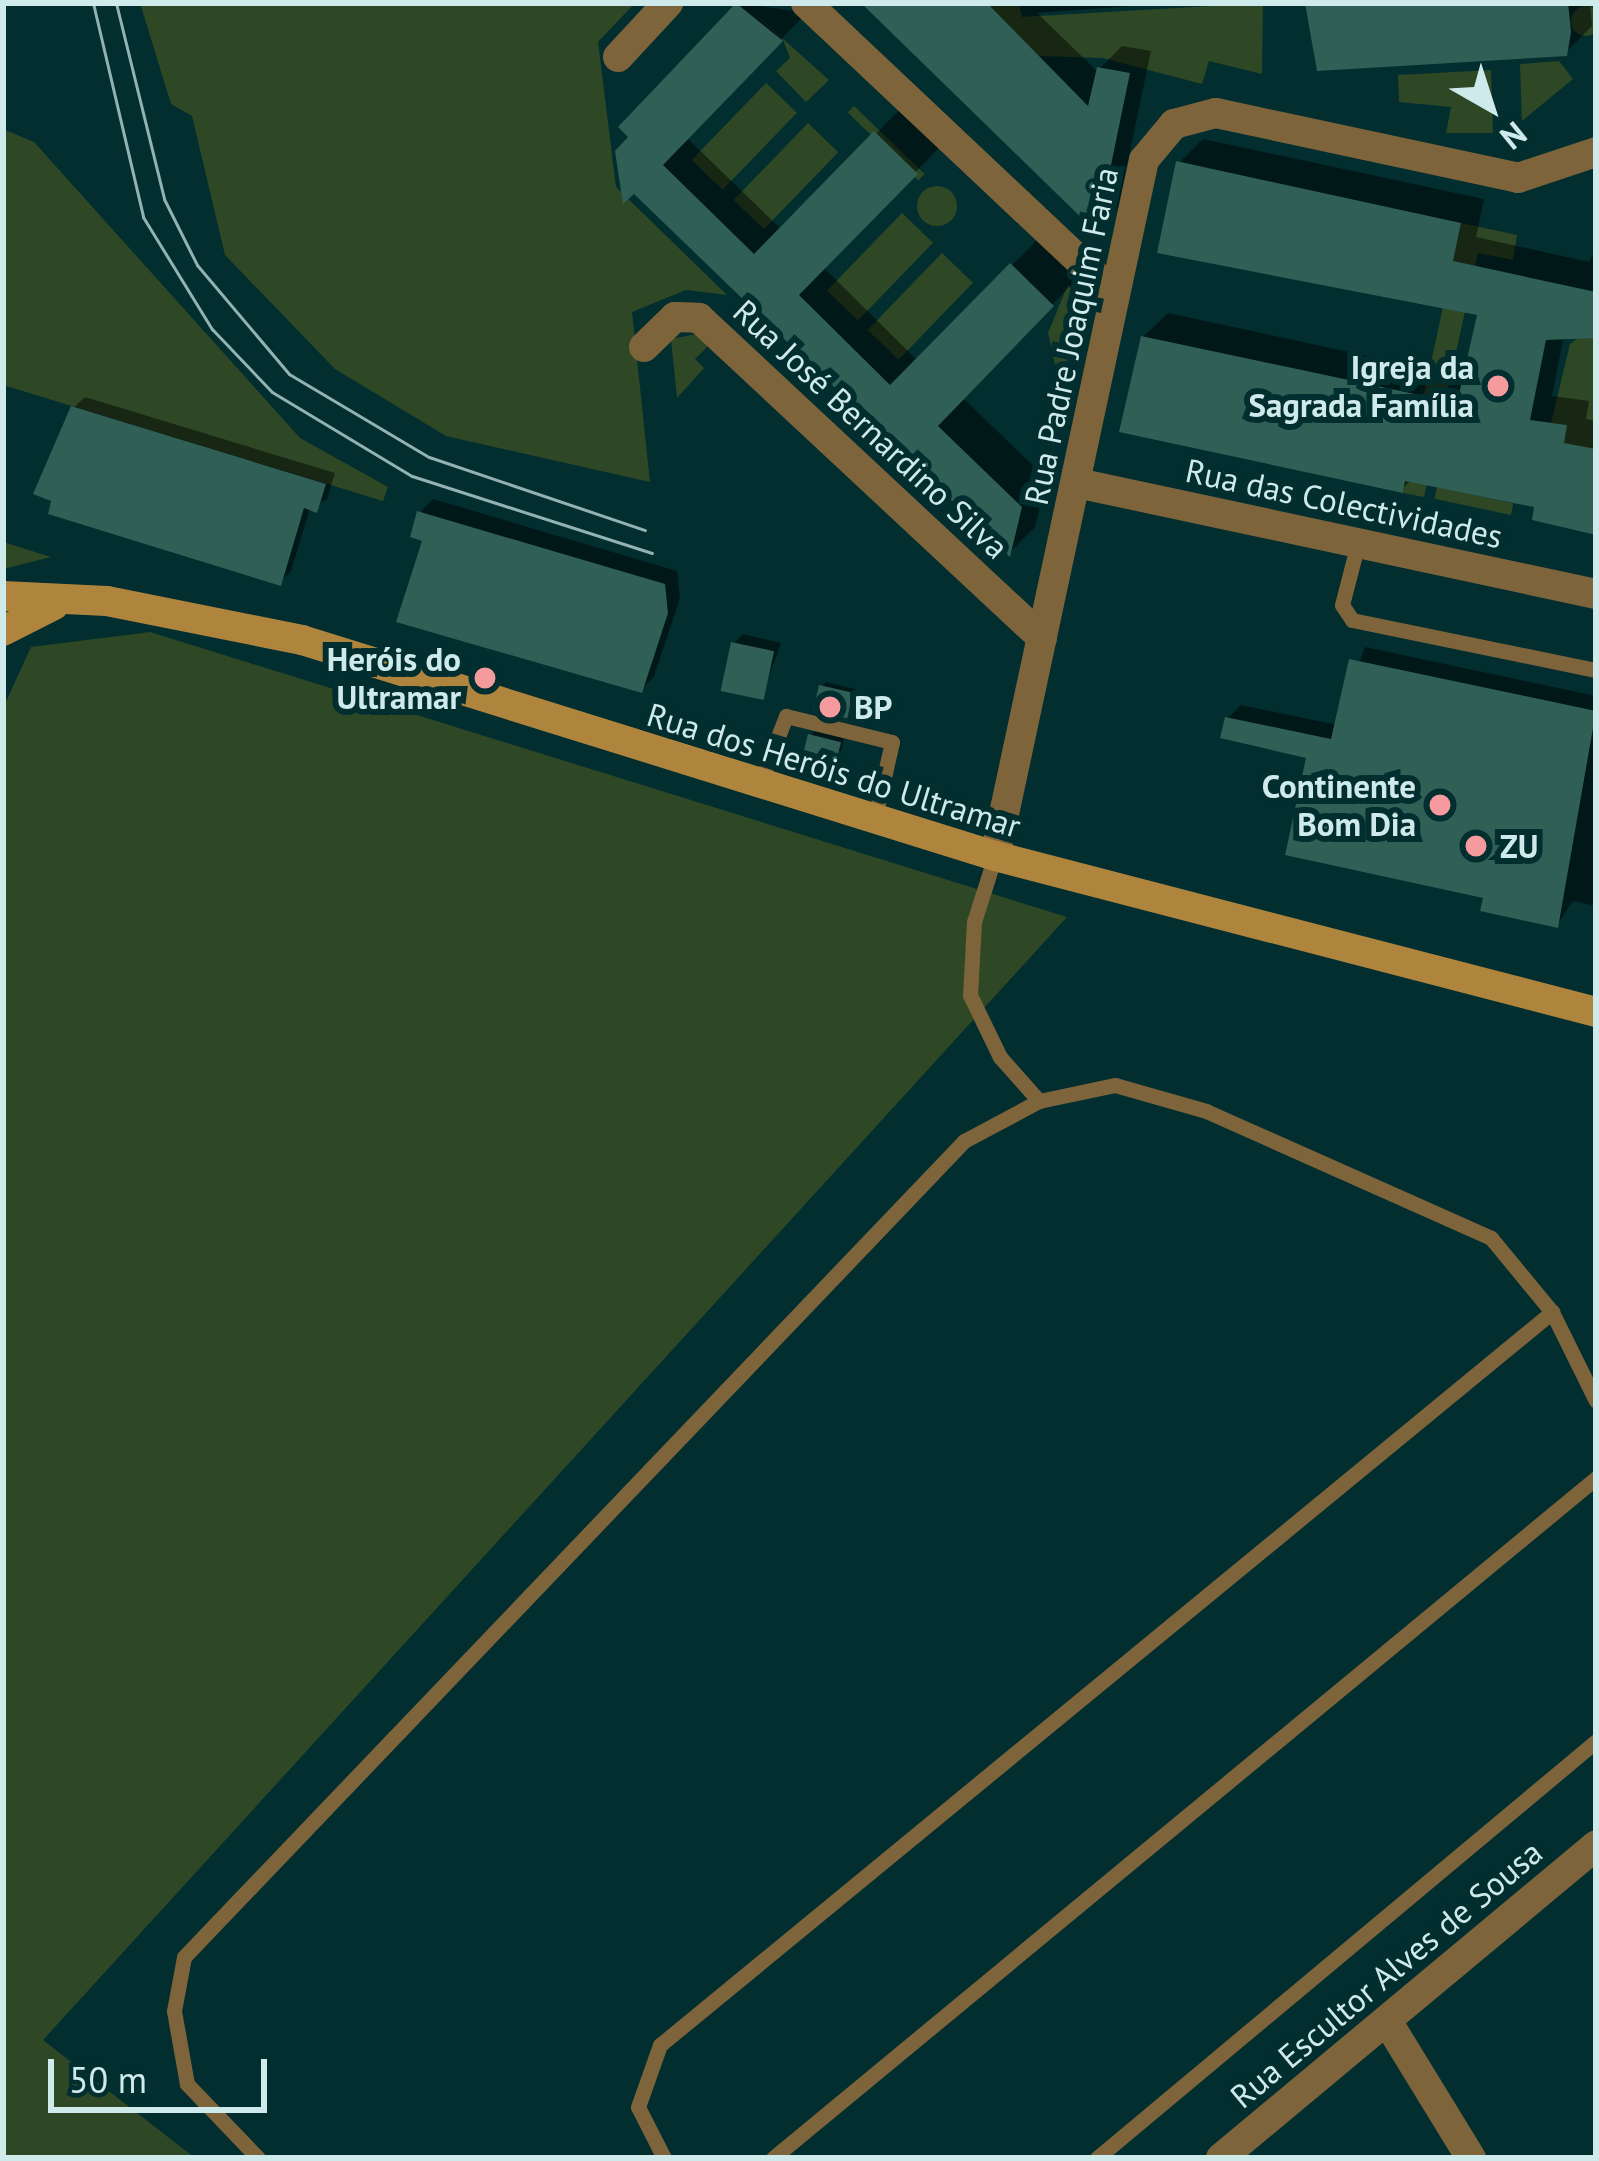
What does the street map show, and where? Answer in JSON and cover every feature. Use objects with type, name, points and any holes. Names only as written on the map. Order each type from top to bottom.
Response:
[{"type":"main road","name":"Rua dos Heróis do Ultramar","points":[[3,596],[54,605],[107,601],[302,640],[994,856],[1596,1012]]},
{"type":"main road","name":"Rua dos Heróis do Ultramar","points":[[3,631],[54,605]]},
{"type":"street","points":[[618,57],[668,3]]},
{"type":"street","points":[[806,3],[1113,292]]},
{"type":"street","name":"Rua Padre Joaquim Faria","points":[[994,856],[1144,160],[1174,124],[1216,113],[1518,178],[1596,152]]},
{"type":"street","name":"Rua José Bernardino Silva","points":[[644,347],[676,317],[699,318],[1042,638]]},
{"type":"street","name":"Rua das Colectividades","points":[[1077,483],[1596,594]]},
{"type":"street","name":"Rua Escultor Alves de Sousa","points":[[1221,2158],[1596,1846]]},
{"type":"street","points":[[1387,2021],[1471,2158]]},
{"type":"lane","points":[[1358,543],[1342,604],[1352,620],[1596,670]]},
{"type":"lane","points":[[758,786],[786,716],[892,742],[874,820]]},
{"type":"lane","points":[[994,856],[974,922],[970,995],[1039,1101]]},
{"type":"lane","points":[[258,2158],[188,2084],[174,2011],[184,1957],[964,1142],[1039,1101],[1115,1084],[1206,1111],[1491,1238],[1552,1312],[1596,1401]]},
{"type":"lane","points":[[664,2158],[638,2107],[660,2045],[1552,1312]]},
{"type":"lane","points":[[772,2158],[1596,1478]]},
{"type":"lane","points":[[1097,2158],[1596,1741]]},
{"type":"green space","points":[[140,3],[635,3],[598,42],[616,187],[727,295],[686,290],[632,312],[650,482],[446,436],[335,369],[225,255],[192,116],[171,104]]},
{"type":"green space","points":[[743,3],[829,80],[806,102],[776,71],[790,58],[783,40]]},
{"type":"green space","points":[[987,3],[1019,3],[1022,17],[1263,3],[1262,74],[1209,61],[1202,84],[1103,58],[1039,56]]},
{"type":"green space","points":[[1586,6],[1597,10],[1601,21],[1597,32],[1586,36],[1575,32],[1571,21],[1575,10]]},
{"type":"green space","points":[[1559,61],[1573,79],[1522,121],[1520,64]]},
{"type":"green space","points":[[1491,70],[1493,133],[1446,133],[1451,107],[1399,102],[1398,75]]},
{"type":"green space","points":[[766,83],[797,113],[723,190],[692,160]]},
{"type":"green space","points":[[854,106],[924,174],[918,181],[848,112]]},
{"type":"green space","points":[[808,123],[838,152],[764,229],[734,200]]},
{"type":"green space","points":[[3,129],[34,142],[300,438],[388,487],[383,501],[3,385]]},
{"type":"green space","points":[[937,186],[951,192],[957,206],[951,220],[937,226],[923,220],[917,206],[923,192]]},
{"type":"green space","points":[[902,213],[933,243],[858,321],[827,291]]},
{"type":"green space","points":[[1461,223],[1517,235],[1513,260],[1478,253],[1424,497],[1403,493]]},
{"type":"green space","points":[[942,253],[973,283],[899,360],[868,330]]},
{"type":"green space","points":[[1068,284],[1081,306],[1077,370],[1055,364],[1048,333]]},
{"type":"green space","points":[[697,334],[710,344],[695,359],[704,368],[677,398],[671,339]]},
{"type":"green space","points":[[1582,335],[1596,338],[1596,449],[1563,443],[1566,425],[1551,423],[1570,344]]},
{"type":"green space","points":[[1437,487],[1513,503],[1511,515],[1435,499]]},
{"type":"green space","points":[[3,542],[51,557],[3,569]]},
{"type":"green space","points":[[150,632],[1067,917],[43,2040],[195,2158],[3,2158],[3,708],[31,647]]},
{"type":"building","points":[[736,3],[783,41],[663,165],[754,254],[874,131],[918,174],[799,295],[890,385],[1010,263],[1054,306],[938,426],[1022,507],[1010,557],[634,194],[623,204],[615,151],[628,137],[618,127]]},
{"type":"building","points":[[861,3],[987,3],[1088,106],[1097,67],[1130,73],[1097,233]]},
{"type":"building","points":[[1305,3],[1568,3],[1571,32],[1567,56],[1317,71]]},
{"type":"building","points":[[1176,161],[1461,223],[1453,261],[1596,292],[1596,338],[1546,340],[1530,420],[1567,425],[1564,443],[1596,449],[1596,535],[1532,520],[1534,507],[1405,481],[1403,493],[1119,432],[1141,336],[1457,403],[1477,315],[1157,253]]},
{"type":"building","points":[[71,406],[326,484],[317,513],[304,508],[281,586],[48,514],[51,501],[33,494]]},
{"type":"building","points":[[417,511],[665,584],[668,613],[642,693],[396,622],[422,541],[410,537]]},
{"type":"building","points":[[731,642],[774,651],[764,700],[721,691]]},
{"type":"building","name":"Continente Bom Dia","points":[[1349,659],[1596,711],[1558,928],[1480,911],[1483,898],[1285,855],[1306,758],[1220,738],[1225,717],[1331,739]]},
{"type":"building","points":[[819,685],[853,693],[847,718],[813,710]]},
{"type":"building","points":[[808,734],[841,742],[836,761],[803,752]]},
{"type":"tram line","points":[[93,3],[143,217],[212,329],[272,392],[412,476],[652,553]]},
{"type":"tram line","points":[[116,3],[164,199],[197,265],[289,374],[429,457],[645,530]]},
{"type":"place","name":"Igreja da Sagrada Família","points":[[1498,386]]},
{"type":"place","name":"Heróis do Ultramar","points":[[485,678]]},
{"type":"place","name":"BP","points":[[830,707]]},
{"type":"place","name":"Continente Bom Dia","points":[[1440,805]]},
{"type":"place","name":"ZU","points":[[1476,846]]}]
